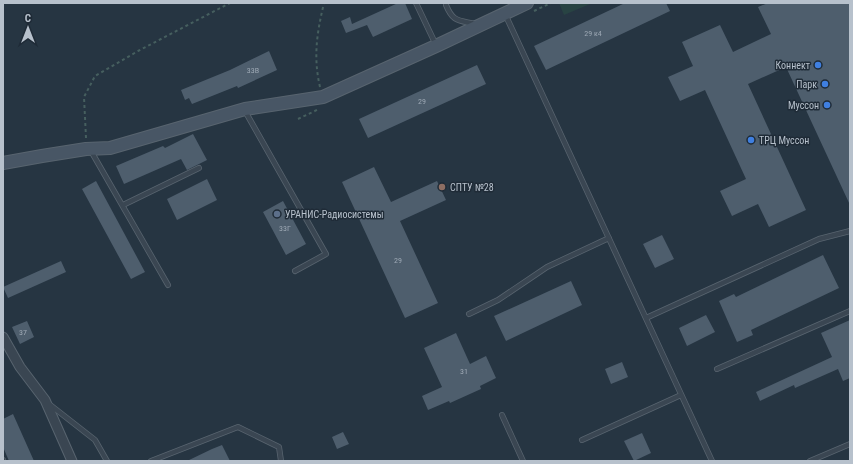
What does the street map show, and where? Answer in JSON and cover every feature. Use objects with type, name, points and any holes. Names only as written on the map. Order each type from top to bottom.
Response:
[{"type":"street","points":[[3,163],[88,149],[110,148],[245,109],[323,97],[527,3]]},
{"type":"street","points":[[3,337],[20,367],[45,400],[72,461]]},
{"type":"lane","points":[[416,3],[436,46]]},
{"type":"lane","points":[[446,5],[450,15],[458,20],[480,25]]},
{"type":"lane","points":[[505,14],[712,461]]},
{"type":"lane","points":[[245,109],[326,254],[295,271]]},
{"type":"lane","points":[[88,149],[123,205],[168,285]]},
{"type":"lane","points":[[123,205],[199,168]]},
{"type":"lane","points":[[646,318],[819,239],[850,231]]},
{"type":"lane","points":[[469,314],[498,300],[547,267],[609,238]]},
{"type":"lane","points":[[717,369],[850,311]]},
{"type":"lane","points":[[582,440],[681,395]]},
{"type":"lane","points":[[45,400],[95,440],[107,461]]},
{"type":"lane","points":[[502,414],[523,461]]},
{"type":"lane","points":[[151,461],[238,427],[279,447],[281,461]]},
{"type":"lane","points":[[810,461],[850,444]]},
{"type":"path","points":[[88,149],[84,97],[96,76],[138,51],[230,3]]},
{"type":"path","points":[[323,97],[318,78],[316,50],[318,27],[324,3]]},
{"type":"green space","points":[[559,3],[590,3],[590,4],[564,15]]},
{"type":"building","points":[[398,3],[405,3],[412,19],[373,37],[367,25],[346,33],[341,21],[350,17],[352,24]]},
{"type":"building","points":[[625,3],[666,3],[670,11],[546,70],[534,46]]},
{"type":"building","points":[[768,3],[850,3],[850,205],[786,67],[748,84],[806,210],[769,227],[758,204],[732,216],[720,191],[746,179],[705,90],[680,101],[668,77],[693,66],[682,42],[720,25],[733,52],[771,34],[758,7]]},
{"type":"building","points":[[269,51],[277,70],[238,88],[237,86],[192,104],[189,98],[185,100],[181,90],[230,70]]},
{"type":"building","points":[[477,65],[486,84],[368,138],[359,119]]},
{"type":"building","points":[[193,134],[207,160],[187,170],[181,159],[124,184],[116,166],[163,146],[165,148]]},
{"type":"building","points":[[374,167],[391,202],[437,181],[446,200],[400,221],[438,303],[405,318],[342,182]]},
{"type":"building","points":[[207,179],[217,200],[177,220],[167,199]]},
{"type":"building","points":[[96,181],[145,272],[131,279],[82,189]]},
{"type":"building","points":[[283,201],[306,244],[286,255],[263,212]]},
{"type":"building","points":[[662,235],[674,259],[655,268],[643,244]]},
{"type":"building","points":[[823,255],[839,288],[751,330],[753,335],[737,342],[719,301],[734,294],[736,297]]},
{"type":"building","points":[[61,261],[66,272],[8,298],[3,287]]},
{"type":"building","points":[[571,281],[582,305],[506,341],[494,316]]},
{"type":"building","points":[[706,315],[715,332],[687,346],[679,328]]},
{"type":"building","points":[[850,320],[850,378],[843,381],[838,369],[795,388],[794,385],[760,401],[756,392],[832,357],[821,333]]},
{"type":"building","points":[[27,321],[34,337],[20,344],[12,327]]},
{"type":"building","points":[[456,333],[470,364],[486,356],[496,378],[480,386],[481,389],[450,403],[449,401],[428,410],[422,396],[442,387],[424,348]]},
{"type":"building","points":[[622,362],[628,377],[611,384],[605,369]]},
{"type":"building","points":[[13,414],[34,461],[9,461],[3,447],[3,419]]},
{"type":"building","points":[[343,432],[349,444],[337,449],[332,437]]},
{"type":"building","points":[[642,433],[651,453],[634,461],[624,441]]},
{"type":"building","points":[[222,445],[230,461],[187,461],[212,449]]},
{"type":"place","name":"Коннект","points":[[818,65]]},
{"type":"place","name":"Парк","points":[[825,84]]},
{"type":"place","name":"Муссон","points":[[827,105]]},
{"type":"place","name":"ТРЦ Муссон","points":[[751,140]]},
{"type":"place","name":"СПТУ №28","points":[[442,187]]},
{"type":"place","name":"УРАНИС-Радиосистемы","points":[[277,214]]}]
